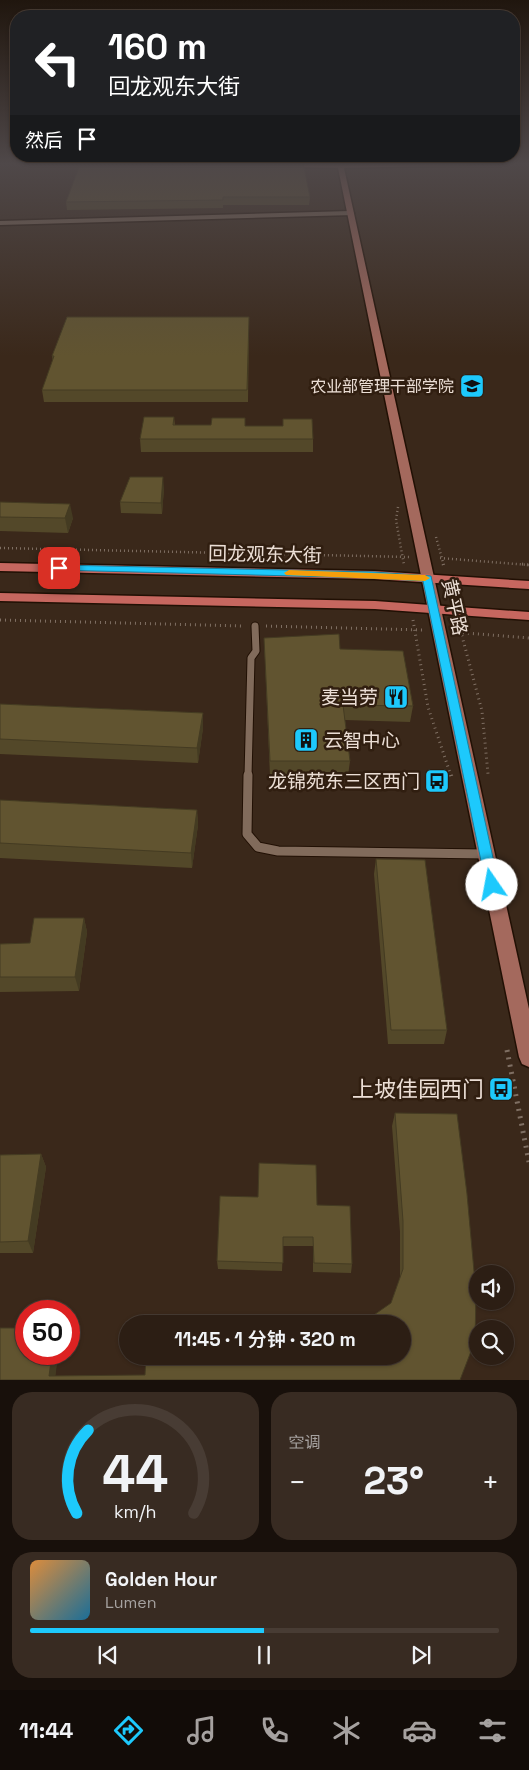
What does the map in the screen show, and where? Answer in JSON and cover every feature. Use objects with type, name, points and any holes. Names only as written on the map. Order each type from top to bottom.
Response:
[{"type":"main road","name":"黄平路","points":[[353,227],[529,1057]]},
{"type":"main road","name":"回龙观东大街","points":[[0,567],[374,575],[529,586]]},
{"type":"main road","points":[[0,597],[375,605],[529,616]]},
{"type":"lane","points":[[255,626],[256,651],[251,658],[247,834],[258,847],[278,851],[486,854]]},
{"type":"path","points":[[0,548],[365,556]]},
{"type":"path","points":[[495,562],[529,565]]},
{"type":"path","points":[[0,620],[365,628]]},
{"type":"path","points":[[498,635],[529,638]]},
{"type":"path","points":[[420,657],[432,724],[454,787]]},
{"type":"path","points":[[467,657],[482,711],[489,783]]},
{"type":"path","points":[[507,1049],[529,1162]]},
{"type":"building","points":[[67,317],[249,317],[247,390],[42,390],[54,356],[52,356]]},
{"type":"building","points":[[144,417],[174,417],[173,425],[211,425],[212,418],[245,418],[245,426],[283,426],[283,419],[312,419],[313,439],[140,439]]},
{"type":"building","points":[[130,477],[163,477],[161,503],[120,502]]},
{"type":"building","points":[[0,502],[70,504],[65,518],[0,517]]},
{"type":"building","name":"云智中心","points":[[339,634],[340,649],[403,651],[413,706],[343,705],[350,761],[270,761],[264,638]]},
{"type":"building","points":[[0,704],[203,713],[197,748],[0,739]]},
{"type":"building","points":[[0,800],[197,810],[191,853],[0,843]]},
{"type":"building","points":[[376,859],[425,860],[447,1030],[391,1030]]},
{"type":"building","points":[[34,918],[84,918],[75,977],[0,977],[0,944],[30,943]]},
{"type":"building","points":[[395,1113],[457,1114],[473,1265],[469,1265],[469,1310],[476,1310],[475,1320],[469,1320],[469,1357],[460,1380],[0,1380],[0,1328],[15,1328],[15,1365],[50,1365],[49,1376],[145,1375],[146,1365],[411,1365],[411,1315],[374,1315],[391,1303],[403,1269],[403,1221]]},
{"type":"building","points":[[41,1154],[28,1241],[0,1242],[0,1155]]},
{"type":"building","points":[[259,1163],[316,1165],[317,1205],[350,1206],[352,1264],[314,1263],[313,1237],[283,1237],[283,1263],[217,1261],[220,1196],[258,1197]]},
{"type":"slow traffic","points":[[289,573],[425,578]]},
{"type":"place","name":"农业部管理干部学院","points":[[472,386]]},
{"type":"place","name":"麦当劳","points":[[396,697]]},
{"type":"place","name":"云智中心","points":[[306,740]]},
{"type":"place","name":"龙锦苑东三区西门","points":[[437,781]]},
{"type":"place","name":"上坡佳园西门","points":[[501,1089]]},
{"type":"route","points":[[59,568],[374,575],[427,578],[492,885]]}]
